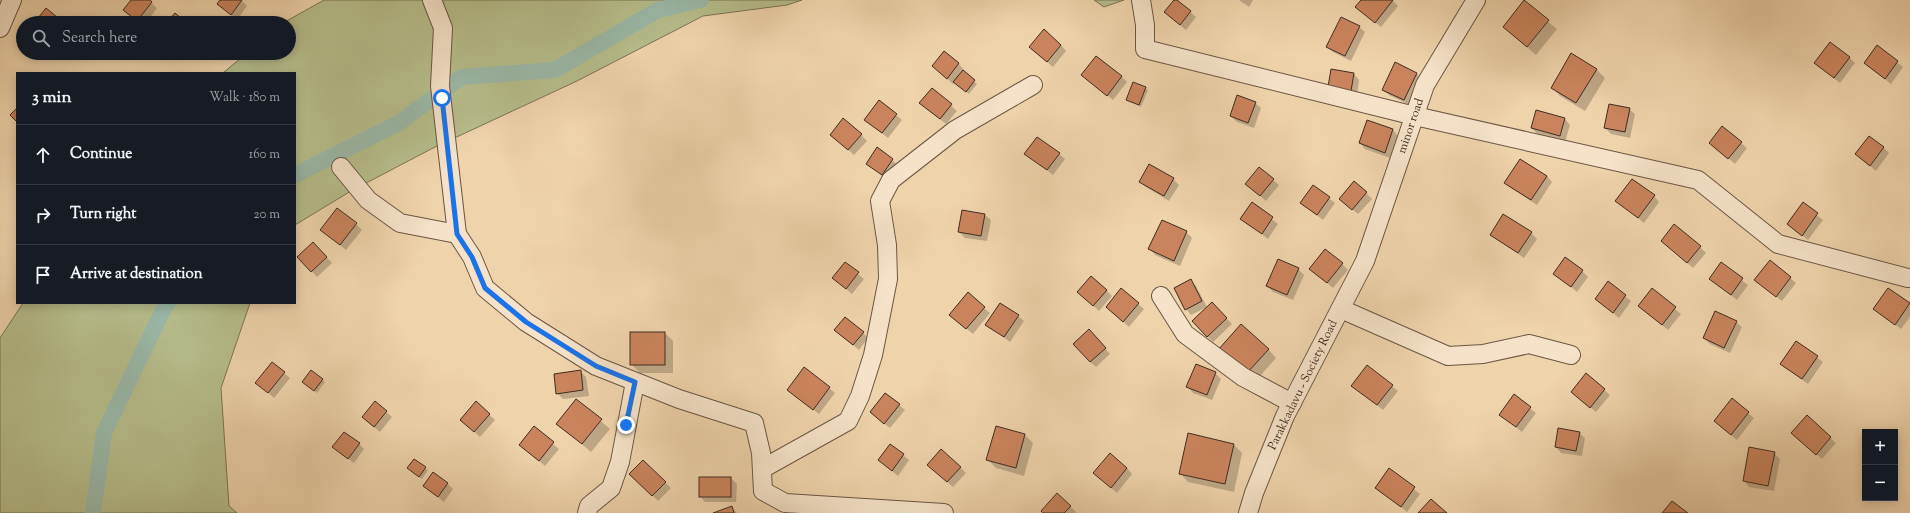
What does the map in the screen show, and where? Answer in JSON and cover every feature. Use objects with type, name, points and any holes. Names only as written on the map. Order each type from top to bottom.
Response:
[{"type":"street","points":[[0,28],[12,0]]},
{"type":"street","points":[[432,0],[443,28],[441,92],[457,234],[472,257],[485,288],[526,322],[596,366],[679,399],[754,424],[761,453],[763,491],[785,503],[944,513]]},
{"type":"street","points":[[1141,0],[1145,25],[1145,49],[1415,116],[1698,180],[1778,244],[1908,278]]},
{"type":"street","name":"minor road","points":[[1365,261],[1425,85],[1476,0]]},
{"type":"street","points":[[762,469],[848,421],[860,396],[873,355],[888,279],[887,245],[880,202],[891,180],[955,130],[1033,85]]},
{"type":"street","points":[[341,167],[368,200],[400,223],[457,234]]},
{"type":"street","name":"Parakkadavu - Society Road","points":[[1248,513],[1254,493],[1292,403],[1365,261]]},
{"type":"street","points":[[1161,296],[1185,334],[1243,378],[1292,403]]},
{"type":"street","points":[[1341,309],[1448,356],[1483,354],[1529,344],[1571,355]]},
{"type":"street","points":[[587,513],[589,506],[611,488],[620,462],[635,382]]},
{"type":"green space","points":[[324,0],[802,0],[787,5],[703,16],[577,81],[433,148],[351,191],[296,224],[296,72],[224,72],[239,60],[296,60],[295,16]]},
{"type":"green space","points":[[1094,0],[1124,0],[1104,7]]},
{"type":"green space","points":[[22,304],[250,304],[221,388],[229,506],[237,513],[0,513],[0,338]]},
{"type":"building","points":[[131,0],[150,0],[152,2],[141,16],[131,16],[123,10]]},
{"type":"building","points":[[220,0],[242,0],[231,15],[217,4]]},
{"type":"building","points":[[1174,0],[1177,0],[1191,11],[1180,25],[1164,12]]},
{"type":"building","points":[[1361,0],[1393,0],[1375,23],[1355,7]]},
{"type":"building","points":[[1524,0],[1549,20],[1527,47],[1503,27]]},
{"type":"building","points":[[46,8],[56,16],[40,16]]},
{"type":"building","points":[[1341,17],[1360,26],[1345,56],[1326,47]]},
{"type":"building","points":[[1044,29],[1061,45],[1047,62],[1029,47]]},
{"type":"building","points":[[1830,42],[1850,57],[1834,78],[1814,63]]},
{"type":"building","points":[[1877,45],[1898,61],[1885,79],[1864,63]]},
{"type":"building","points":[[944,51],[959,63],[947,79],[932,66]]},
{"type":"building","points":[[1571,53],[1597,69],[1576,103],[1551,88]]},
{"type":"building","points":[[1096,56],[1122,76],[1107,96],[1081,75]]},
{"type":"building","points":[[1395,62],[1417,73],[1404,100],[1382,90]]},
{"type":"building","points":[[1331,69],[1354,73],[1351,91],[1328,87]]},
{"type":"building","points":[[963,70],[975,80],[966,92],[953,82]]},
{"type":"building","points":[[1133,82],[1146,87],[1139,105],[1126,100]]},
{"type":"building","points":[[932,88],[952,104],[940,119],[919,103]]},
{"type":"building","points":[[1237,95],[1256,102],[1248,123],[1230,116]]},
{"type":"building","points":[[879,100],[897,114],[882,133],[864,120]]},
{"type":"building","points":[[1609,104],[1630,108],[1625,132],[1604,128]]},
{"type":"building","points":[[16,109],[16,121],[10,115]]},
{"type":"building","points":[[1536,110],[1565,118],[1560,136],[1531,128]]},
{"type":"building","points":[[843,118],[862,134],[848,150],[830,135]]},
{"type":"building","points":[[1367,120],[1393,129],[1385,153],[1359,143]]},
{"type":"building","points":[[1722,126],[1742,142],[1728,159],[1709,143]]},
{"type":"building","points":[[1869,136],[1884,147],[1870,166],[1855,154]]},
{"type":"building","points":[[1037,137],[1060,153],[1047,170],[1024,154]]},
{"type":"building","points":[[877,147],[893,159],[882,175],[866,164]]},
{"type":"building","points":[[1520,159],[1547,176],[1531,200],[1504,183]]},
{"type":"building","points":[[1149,164],[1174,178],[1164,196],[1139,182]]},
{"type":"building","points":[[1259,167],[1274,179],[1260,196],[1245,184]]},
{"type":"building","points":[[1632,179],[1655,195],[1638,218],[1615,201]]},
{"type":"building","points":[[1354,181],[1367,192],[1352,210],[1339,199]]},
{"type":"building","points":[[1313,185],[1330,197],[1317,215],[1300,203]]},
{"type":"building","points":[[1252,202],[1273,217],[1262,234],[1240,219]]},
{"type":"building","points":[[1803,202],[1818,213],[1802,236],[1787,224]]},
{"type":"building","points":[[337,208],[357,223],[340,245],[320,230]]},
{"type":"building","points":[[962,210],[985,214],[981,236],[958,232]]},
{"type":"building","points":[[1503,214],[1532,232],[1518,253],[1490,235]]},
{"type":"building","points":[[1162,220],[1187,231],[1174,261],[1148,249]]},
{"type":"building","points":[[1674,224],[1701,246],[1687,263],[1661,241]]},
{"type":"building","points":[[313,242],[327,257],[311,272],[297,257]]},
{"type":"building","points":[[1325,249],[1343,263],[1327,283],[1309,269]]},
{"type":"building","points":[[1565,257],[1583,270],[1571,287],[1553,274]]},
{"type":"building","points":[[1278,259],[1299,268],[1287,295],[1266,286]]},
{"type":"building","points":[[1770,260],[1791,277],[1776,297],[1754,280]]},
{"type":"building","points":[[845,262],[859,272],[846,289],[832,278]]},
{"type":"building","points":[[1721,262],[1743,278],[1731,295],[1709,279]]},
{"type":"building","points":[[1091,276],[1107,290],[1093,306],[1077,292]]},
{"type":"building","points":[[1191,279],[1202,301],[1185,310],[1174,288]]},
{"type":"building","points":[[1608,281],[1626,295],[1613,313],[1595,299]]},
{"type":"building","points":[[1121,288],[1139,303],[1123,322],[1106,307]]},
{"type":"building","points":[[1652,288],[1676,307],[1662,325],[1638,306]]},
{"type":"building","points":[[1888,288],[1910,303],[1895,325],[1873,309]]},
{"type":"building","points":[[968,292],[985,307],[966,329],[949,315]]},
{"type":"building","points":[[1212,302],[1227,318],[1207,337],[1192,321]]},
{"type":"building","points":[[1000,303],[1019,315],[1004,337],[985,325]]},
{"type":"building","points":[[1715,311],[1737,321],[1724,348],[1703,338]]},
{"type":"building","points":[[845,317],[864,332],[853,345],[834,330]]},
{"type":"building","points":[[1241,324],[1269,349],[1246,374],[1218,350]]},
{"type":"building","points":[[1089,329],[1106,348],[1090,362],[1073,344]]},
{"type":"building","points":[[630,332],[665,332],[665,365],[630,365]]},
{"type":"building","points":[[1796,341],[1818,356],[1802,379],[1780,364]]},
{"type":"building","points":[[272,362],[285,372],[268,393],[255,383]]},
{"type":"building","points":[[1196,364],[1216,372],[1207,395],[1186,387]]},
{"type":"building","points":[[1367,365],[1393,385],[1377,405],[1351,386]]},
{"type":"building","points":[[804,367],[830,387],[813,410],[787,390]]},
{"type":"building","points":[[311,370],[323,379],[314,391],[302,382]]},
{"type":"building","points":[[581,370],[583,390],[556,394],[554,374]]},
{"type":"building","points":[[1586,373],[1605,389],[1590,408],[1571,392]]},
{"type":"building","points":[[885,393],[900,404],[884,424],[870,412]]},
{"type":"building","points":[[1514,394],[1531,407],[1516,427],[1499,415]]},
{"type":"building","points":[[1732,398],[1749,412],[1731,435],[1714,421]]},
{"type":"building","points":[[576,399],[602,419],[582,444],[556,424]]},
{"type":"building","points":[[375,401],[387,411],[374,427],[362,417]]},
{"type":"building","points":[[476,401],[490,414],[474,432],[460,420]]},
{"type":"building","points":[[1807,415],[1831,437],[1816,455],[1791,433]]},
{"type":"building","points":[[534,426],[554,442],[539,461],[519,445]]},
{"type":"building","points":[[996,426],[1025,434],[1016,468],[986,460]]},
{"type":"building","points":[[1558,428],[1580,432],[1576,451],[1555,447]]},
{"type":"building","points":[[344,432],[360,443],[348,459],[332,447]]},
{"type":"building","points":[[1188,433],[1234,444],[1225,484],[1179,474]]},
{"type":"building","points":[[890,444],[904,454],[892,471],[878,460]]},
{"type":"building","points":[[1749,447],[1775,452],[1768,486],[1743,481]]},
{"type":"building","points":[[941,449],[961,467],[947,482],[927,465]]},
{"type":"building","points":[[1110,453],[1127,468],[1111,488],[1093,473]]},
{"type":"building","points":[[414,459],[426,467],[419,477],[407,468]]},
{"type":"building","points":[[643,460],[666,482],[652,496],[629,474]]},
{"type":"building","points":[[1389,468],[1415,487],[1401,507],[1375,488]]},
{"type":"building","points":[[433,472],[448,483],[438,497],[423,486]]},
{"type":"building","points":[[699,477],[731,477],[731,497],[699,497]]},
{"type":"building","points":[[1057,493],[1071,506],[1064,513],[1043,513],[1041,511]]},
{"type":"building","points":[[1431,499],[1447,513],[1418,513]]},
{"type":"building","points":[[1672,501],[1688,513],[1662,513]]},
{"type":"building","points":[[732,506],[734,513],[713,513]]},
{"type":"waterway","points":[[296,174],[397,124],[462,77],[555,70],[658,10],[701,0]]},
{"type":"waterway","points":[[93,513],[104,433],[167,304]]},
{"type":"route","points":[[442,98],[457,234],[472,257],[485,288],[526,322],[596,366],[635,382],[633,385],[626,425]]}]
